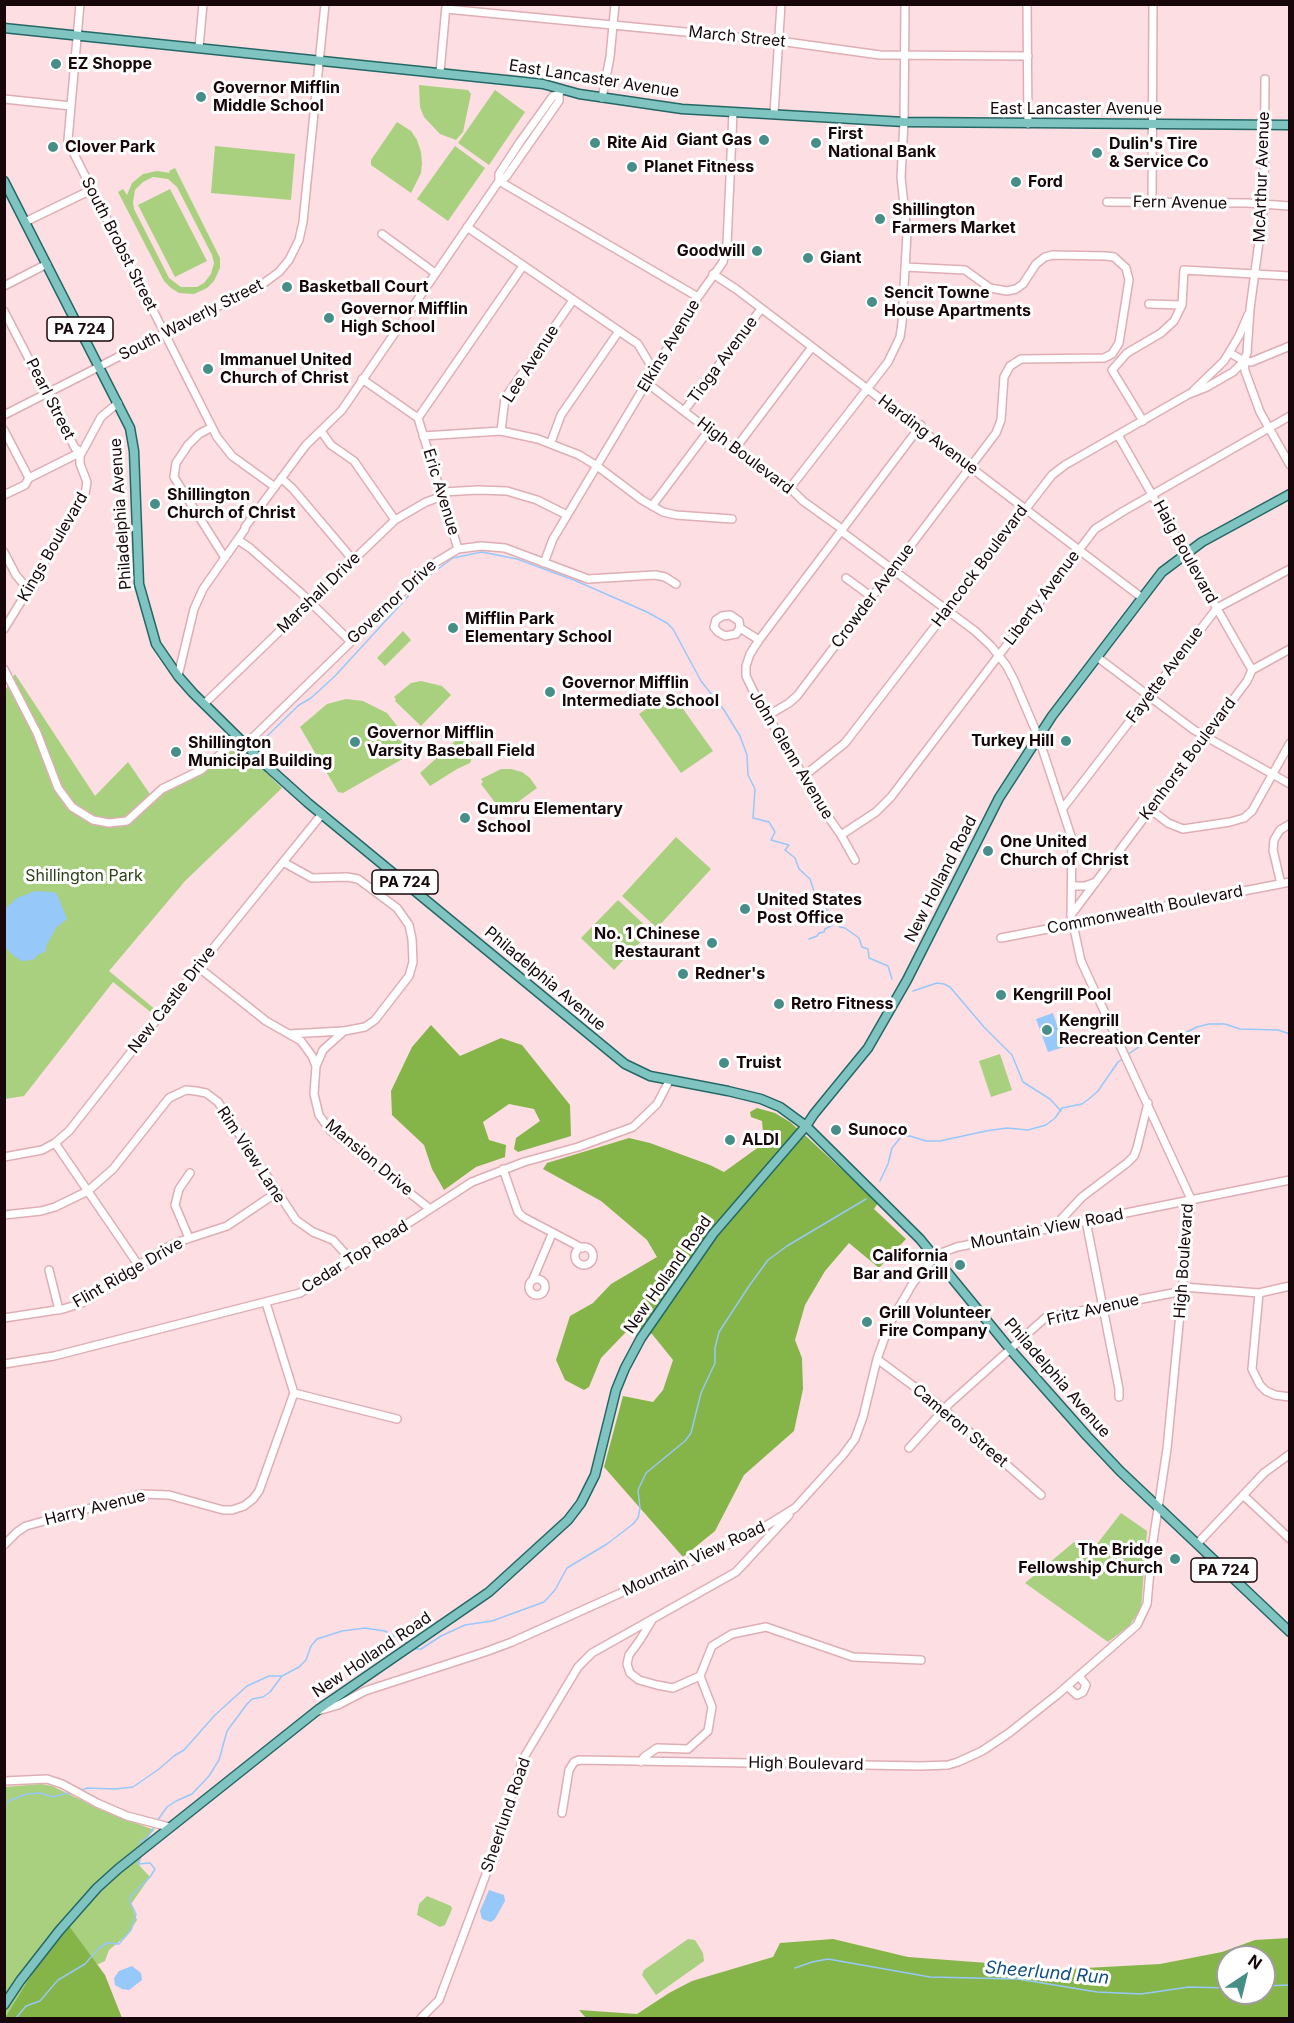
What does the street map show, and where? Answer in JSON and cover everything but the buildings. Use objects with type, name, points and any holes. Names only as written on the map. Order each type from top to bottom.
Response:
[{"type":"main road","name":"East Lancaster Avenue","points":[[4,28],[543,84],[560,92],[666,108],[904,122],[1290,125]]},
{"type":"main road","name":"Philadelphia Avenue","points":[[4,181],[130,428],[133,444],[139,584],[156,644],[178,676],[275,774],[617,1059],[645,1074],[669,1081],[728,1091],[761,1100],[780,1107],[806,1126],[909,1227],[1010,1349],[1087,1436],[1290,1632]]},
{"type":"main road","name":"New Holland Road","points":[[4,2005],[65,1923],[97,1888],[135,1854],[315,1712],[500,1583],[554,1535],[573,1514],[588,1491],[595,1474],[616,1390],[641,1338],[713,1234],[806,1126],[856,1064],[880,1028],[907,980],[993,808],[1038,736],[1162,572],[1186,553],[1290,494]]},
{"type":"street","name":"South Brobst Street","points":[[80,4],[68,140],[221,444],[229,453],[275,487]]},
{"type":"street","points":[[199,47],[203,4]]},
{"type":"street","name":"South Waverly Street","points":[[4,415],[269,280],[284,267],[294,252],[303,222],[325,4]]},
{"type":"street","points":[[602,98],[615,4]]},
{"type":"street","points":[[774,114],[781,4]]},
{"type":"street","points":[[790,488],[867,389],[898,343],[902,323],[906,223],[901,177],[905,4]]},
{"type":"street","points":[[1027,4],[1028,124]]},
{"type":"street","points":[[1152,203],[1153,4]]},
{"type":"street","points":[[440,72],[446,7]]},
{"type":"street","name":"March Street","points":[[446,7],[779,41],[880,55],[1028,56]]},
{"type":"street","name":"McArthur Avenue","points":[[1244,360],[1264,204],[1265,80]]},
{"type":"street","points":[[178,676],[196,603],[203,589],[245,527],[306,445],[342,410],[499,181],[506,177],[559,100],[560,92]]},
{"type":"street","points":[[4,99],[71,106]]},
{"type":"street","name":"Elkins Avenue","points":[[544,563],[567,515],[698,297],[723,262],[727,244],[733,112]]},
{"type":"street","points":[[499,181],[698,297]]},
{"type":"street","points":[[26,222],[91,189]]},
{"type":"street","name":"Fern Avenue","points":[[1107,202],[1290,206]]},
{"type":"street","points":[[467,227],[638,344],[654,371]]},
{"type":"street","points":[[382,234],[435,273]]},
{"type":"street","name":"Crowder Avenue","points":[[767,716],[796,696],[999,428],[1004,377],[1012,364],[1021,359],[1106,357],[1114,351],[1120,340],[1129,274],[1122,263],[1110,256],[1048,255],[1038,261],[1019,287],[1011,291],[990,288],[964,270],[905,267]]},
{"type":"street","points":[[4,286],[47,264]]},
{"type":"street","points":[[362,379],[418,418],[523,266]]},
{"type":"street","points":[[1143,421],[1112,370],[1127,353],[1161,333],[1177,317],[1182,305],[1184,270],[1290,276]]},
{"type":"street","name":"Harding Avenue","points":[[713,274],[920,427],[1141,597]]},
{"type":"street","name":"Lee Avenue","points":[[501,431],[505,398],[573,300]]},
{"type":"street","points":[[1149,304],[1182,305]]},
{"type":"street","name":"Tioga Avenue","points":[[684,411],[761,309]]},
{"type":"street","name":"McArthur Avenue","points":[[1230,352],[1250,309]]},
{"type":"street","name":"Pearl Street","points":[[4,311],[75,448],[81,452]]},
{"type":"street","points":[[551,442],[561,415],[619,331]]},
{"type":"street","points":[[1230,352],[1251,362],[1290,346]]},
{"type":"street","points":[[735,449],[812,347]]},
{"type":"street","name":"Hancock Boulevard","points":[[1189,394],[1214,372],[1230,352]]},
{"type":"street","points":[[1244,360],[1245,371],[1258,408],[1290,465]]},
{"type":"street","name":"Hancock Boulevard","points":[[804,776],[845,743],[1044,483],[1058,470],[1189,394],[1233,372],[1244,360]]},
{"type":"street","name":"High Boulevard","points":[[562,1813],[569,1770],[574,1762],[579,1760],[948,1765],[982,1751],[1009,1732],[1128,1635],[1143,1617],[1147,1604],[1191,1199],[1130,1063],[1086,975],[1071,915],[1072,839],[1038,736],[1014,680],[999,656],[975,631],[946,611],[790,488],[774,480],[647,382]]},
{"type":"street","points":[[4,495],[25,485],[29,478],[81,452],[101,417],[118,403]]},
{"type":"street","name":"Liberty Avenue","points":[[841,835],[876,812],[891,797],[1101,524],[1290,416]]},
{"type":"street","name":"Eric Avenue","points":[[418,418],[458,549]]},
{"type":"street","points":[[212,427],[199,434],[188,445],[176,463],[174,477],[225,558]]},
{"type":"street","name":"John Glenn Avenue","points":[[855,860],[841,835],[813,795],[792,754],[761,708],[746,676],[748,658],[759,640],[920,427]]},
{"type":"street","points":[[4,430],[29,478]]},
{"type":"street","points":[[652,506],[709,430]]},
{"type":"street","points":[[321,431],[331,445],[354,461],[395,520]]},
{"type":"street","points":[[423,436],[501,431],[551,442],[597,466],[652,506],[670,514],[732,519]]},
{"type":"street","name":"Haig Boulevard","points":[[1118,435],[1252,670]]},
{"type":"street","name":"Kings Boulevard","points":[[4,629],[86,494],[87,482],[79,460],[81,452]]},
{"type":"street","points":[[281,478],[353,560]]},
{"type":"street","name":"Marshall Drive","points":[[204,704],[395,520],[426,502],[442,494],[478,490],[514,493],[537,500],[567,515]]},
{"type":"street","points":[[238,540],[310,601],[350,641]]},
{"type":"street","name":"Governor Drive","points":[[4,669],[37,733],[58,788],[72,807],[93,820],[109,823],[127,821],[162,789],[201,770],[242,742],[428,567],[458,549],[481,546],[497,547],[520,553],[588,579],[655,575],[665,577],[676,584]]},
{"type":"street","points":[[4,552],[16,575],[27,588]]},
{"type":"street","name":"Fayette Avenue","points":[[1063,808],[1216,608],[1290,569]]},
{"type":"street","points":[[846,578],[872,597]]},
{"type":"street","points":[[740,628],[759,640]]},
{"type":"street","name":"Kenhorst Boulevard","points":[[1071,915],[1247,681],[1252,670],[1290,649]]},
{"type":"street","points":[[1097,657],[1205,737],[1290,784]]},
{"type":"street","points":[[1150,810],[1168,823],[1183,829],[1244,818],[1252,811],[1290,744]]},
{"type":"street","name":"New Castle Drive","points":[[4,1157],[28,1154],[56,1143],[69,1131],[322,814]]},
{"type":"street","points":[[1281,884],[1274,840],[1280,830],[1290,824]]},
{"type":"street","points":[[283,862],[312,878],[358,879],[397,908],[409,925],[413,962],[407,979],[372,1023],[344,1031],[289,1034]]},
{"type":"street","points":[[1072,886],[1084,886],[1096,882]]},
{"type":"street","name":"Commonwealth Boulevard","points":[[1001,938],[1290,882]]},
{"type":"street","points":[[198,967],[256,1014],[301,1041],[316,1066]]},
{"type":"street","points":[[316,1066],[323,1050],[344,1031]]},
{"type":"street","name":"Mansion Drive","points":[[316,1066],[314,1100],[322,1121],[430,1209]]},
{"type":"street","name":"Cedar Top Road","points":[[4,1364],[54,1356],[292,1296],[306,1290],[472,1182],[503,1169],[578,1147],[633,1127],[657,1104],[669,1081]]},
{"type":"street","name":"Rim View Lane","points":[[4,1215],[41,1211],[55,1207],[88,1191],[113,1169],[164,1103],[172,1096],[186,1090],[203,1092],[218,1102],[291,1215],[313,1232],[333,1240],[351,1260]]},
{"type":"street","points":[[1054,1227],[1088,1192],[1130,1160],[1137,1148],[1148,1103]]},
{"type":"street","points":[[1141,1133],[1149,1127],[1160,1129]]},
{"type":"street","points":[[56,1143],[139,1266]]},
{"type":"street","points":[[503,1169],[518,1212],[528,1221],[582,1248]]},
{"type":"street","points":[[189,1238],[175,1205],[179,1189],[190,1173]]},
{"type":"street","name":"Mountain View Road","points":[[315,1712],[365,1691],[512,1642],[756,1532],[795,1508],[855,1439],[885,1335],[900,1303],[921,1272],[935,1257],[957,1247],[1290,1180]]},
{"type":"street","name":"Flint Ridge Drive","points":[[4,1318],[59,1310],[88,1300],[164,1249],[227,1226],[276,1193]]},
{"type":"street","points":[[1086,1221],[1119,1397]]},
{"type":"street","points":[[533,1279],[552,1234]]},
{"type":"street","points":[[49,1270],[59,1310]]},
{"type":"street","name":"Fritz Avenue","points":[[909,1448],[944,1410],[1045,1318],[1183,1289],[1259,1293],[1290,1286]]},
{"type":"street","points":[[1259,1293],[1252,1369],[1260,1385],[1266,1391],[1290,1397]]},
{"type":"street","points":[[266,1303],[294,1393],[397,1419]]},
{"type":"street","name":"Cameron Street","points":[[877,1359],[944,1410],[1041,1495]]},
{"type":"street","name":"Harry Avenue","points":[[4,1545],[26,1526],[141,1494],[169,1495],[223,1510],[244,1506],[259,1491],[294,1393]]},
{"type":"street","points":[[1197,1544],[1264,1473],[1290,1454]]},
{"type":"street","points":[[1243,1495],[1290,1539]]},
{"type":"street","name":"Sheerlund Road","points":[[421,2019],[439,2000],[491,1861],[520,1765],[583,1661],[592,1653],[736,1572],[795,1508]]},
{"type":"street","points":[[652,1619],[629,1655],[627,1664],[630,1673],[639,1680],[673,1688],[700,1676]]},
{"type":"street","points":[[641,1762],[657,1748],[688,1749],[708,1731],[712,1707],[700,1676],[712,1646],[732,1634],[766,1627],[853,1657],[921,1660]]},
{"type":"street","name":"High Boulevard","points":[[1067,1686],[1077,1695],[1083,1692],[1086,1685],[1078,1676]]},
{"type":"street","points":[[4,1781],[40,1778],[55,1781],[127,1816],[169,1827]]},
{"type":"green space","points":[[419,85],[468,90],[471,94],[463,132],[456,140],[440,134],[424,117],[420,107]]},
{"type":"green space","points":[[495,90],[525,112],[489,165],[458,143]]},
{"type":"green space","points":[[397,122],[411,131],[421,152],[421,173],[411,193],[371,165],[371,160]]},
{"type":"green space","points":[[215,146],[295,154],[291,200],[211,193]]},
{"type":"green space","points":[[455,146],[485,168],[448,221],[417,199]]},
{"type":"green space","points":[[175,168],[220,258],[220,268],[214,281],[207,288],[194,294],[179,293],[164,281],[118,192],[123,189],[127,195],[132,183],[143,174],[157,171],[170,173],[169,171]],"holes":[[[153,177],[168,179],[177,187],[212,255],[214,263],[211,274],[204,283],[197,287],[181,287],[169,278],[134,209],[135,190],[143,182]]]},
{"type":"green space","points":[[170,189],[207,261],[175,277],[138,205]]},
{"type":"green space","points":[[403,631],[411,640],[385,666],[377,658]]},
{"type":"green space","name":"Shillington Park","points":[[15,674],[95,796],[128,762],[152,797],[196,773],[235,743],[282,788],[185,881],[109,971],[156,1010],[153,1014],[113,982],[24,1096],[5,1099],[4,692]]},
{"type":"green space","points":[[421,681],[442,686],[451,695],[421,726],[395,701],[394,697],[411,683]]},
{"type":"green space","points":[[671,692],[713,751],[681,773],[639,714]]},
{"type":"green space","name":"Governor Mifflin Varsity Baseball Field","points":[[346,699],[363,701],[387,713],[398,727],[406,757],[343,793],[338,792],[300,727],[327,704]]},
{"type":"green space","points":[[463,734],[476,747],[470,763],[430,786],[420,773]]},
{"type":"green space","points":[[501,769],[522,772],[537,788],[503,813],[481,784],[483,782],[481,779]]},
{"type":"green space","points":[[676,837],[711,869],[657,928],[622,896]]},
{"type":"green space","points":[[618,900],[651,931],[614,970],[581,938]]},
{"type":"green space","points":[[431,1025],[460,1056],[501,1038],[522,1045],[570,1105],[571,1136],[518,1152],[514,1149],[516,1138],[540,1121],[534,1109],[509,1104],[483,1122],[489,1140],[506,1145],[505,1157],[476,1167],[444,1190],[432,1169],[424,1145],[392,1115],[391,1091],[412,1047]]},
{"type":"green space","points":[[1000,1054],[1012,1090],[991,1097],[979,1061]]},
{"type":"green space","points":[[757,1108],[775,1113],[790,1122],[878,1203],[874,1209],[906,1239],[879,1268],[849,1243],[825,1271],[805,1305],[795,1340],[802,1358],[803,1389],[794,1431],[744,1475],[715,1531],[683,1557],[604,1467],[623,1396],[653,1402],[663,1390],[673,1360],[652,1334],[639,1329],[625,1333],[601,1358],[589,1387],[584,1390],[565,1380],[556,1360],[570,1316],[593,1303],[611,1284],[657,1257],[647,1240],[601,1201],[543,1169],[547,1163],[629,1138],[650,1143],[724,1172],[760,1146],[763,1133],[762,1121],[751,1117],[750,1112]]},
{"type":"green space","points":[[1121,1513],[1147,1531],[1141,1609],[1129,1626],[1108,1642],[1025,1583],[1074,1542],[1090,1553]]},
{"type":"green space","points":[[41,1784],[52,1786],[99,1809],[154,1830],[148,1836],[139,1865],[150,1877],[131,1904],[137,1920],[127,1935],[109,1950],[105,1961],[5,2018],[5,1787]]},
{"type":"green space","points":[[427,1896],[451,1906],[452,1909],[445,1925],[440,1927],[417,1915],[419,1904]]},
{"type":"green space","points":[[69,1926],[105,1975],[122,2018],[5,2018],[37,1966]]},
{"type":"green space","points":[[1289,1938],[1289,2018],[586,2018],[579,2010],[637,2014],[692,1981],[773,1957],[780,1943],[833,1939],[908,1957],[1067,1969],[1160,1964],[1216,1953],[1216,2005],[1276,2005],[1276,1945],[1241,1945],[1255,1940]]},
{"type":"green space","points":[[688,1939],[695,1940],[703,1953],[704,1961],[656,1995],[642,1975],[644,1970]]},
{"type":"water","points":[[35,891],[57,894],[67,919],[56,928],[45,952],[33,960],[21,961],[5,946],[5,909],[17,898]]},
{"type":"water","points":[[1053,1013],[1064,1047],[1048,1052],[1036,1019]]},
{"type":"water","points":[[489,1890],[504,1895],[505,1901],[491,1922],[482,1919],[480,1911]]},
{"type":"water","points":[[132,1966],[141,1973],[142,1980],[129,1990],[115,1985],[114,1978],[119,1971]]},
{"type":"waterway","points":[[259,744],[299,705],[311,698],[335,676],[423,580],[453,558],[482,552],[517,559],[574,580],[647,612],[673,629],[701,681],[724,710],[740,736],[747,755],[748,775],[755,789],[753,818],[769,822],[775,832],[771,840],[789,845],[785,850],[795,858],[799,869],[810,879],[818,903],[833,915],[840,927],[859,938],[862,947],[868,949],[869,958],[888,966],[892,979]]},
{"type":"waterway","points":[[809,939],[838,922]]},
{"type":"waterway","points":[[913,991],[937,983],[950,987],[984,1027],[1012,1055],[1023,1082],[1050,1099],[1061,1111]]},
{"type":"waterway","points":[[1127,1055],[1143,1044],[1181,1035],[1209,1024],[1225,1024],[1240,1029],[1278,1030],[1290,1034]]},
{"type":"waterway","points":[[880,1181],[892,1148],[901,1137],[910,1136],[926,1141],[940,1141],[986,1131],[1007,1128],[1028,1130],[1046,1125],[1062,1108],[1082,1104],[1090,1098],[1098,1091],[1118,1062],[1124,1058]]},
{"type":"waterway","points":[[414,1649],[421,1649],[441,1636],[465,1625],[492,1621],[544,1602],[555,1590],[567,1568],[607,1544],[633,1524],[638,1518],[640,1508],[638,1490],[646,1473],[685,1441],[691,1433],[701,1393],[715,1363],[715,1348],[719,1332],[749,1286],[768,1260],[787,1246],[866,1199]]},
{"type":"waterway","points":[[157,1821],[167,1807],[192,1794],[209,1776],[219,1760],[227,1731],[247,1704],[252,1699],[263,1697],[270,1692],[282,1676],[299,1667],[306,1660],[311,1646],[317,1639],[342,1631],[365,1628],[385,1631],[408,1644]]},
{"type":"waterway","points":[[82,1790],[133,1787],[184,1750],[215,1715],[247,1686],[269,1676],[282,1676]]},
{"type":"waterway","points":[[4,1805],[27,1794],[40,1793],[53,1797],[72,1794]]},
{"type":"waterway","points":[[140,1848],[140,1842],[147,1838],[155,1826]]},
{"type":"waterway","points":[[16,2018],[26,2006],[40,2001],[58,1980],[85,1964],[99,1948],[107,1943],[119,1944],[131,1930],[136,1914],[130,1897],[155,1869],[150,1863],[138,1864],[140,1856]]},
{"type":"waterway","name":"Sheerlund Run","points":[[795,1968],[828,1959],[930,1977],[1018,1979],[1097,1992],[1141,1994],[1189,1987],[1216,1988]]},
{"type":"waterway","name":"Sheerlund Run","points":[[1276,1986],[1290,1985]]},
{"type":"place","name":"EZ Shoppe","points":[[56,64]]},
{"type":"place","name":"Governor Mifflin Middle School","points":[[201,97]]},
{"type":"place","name":"Giant Gas","points":[[764,140]]},
{"type":"place","name":"Rite Aid","points":[[595,143]]},
{"type":"place","name":"First National Bank","points":[[816,143]]},
{"type":"place","name":"Clover Park","points":[[53,147]]},
{"type":"place","name":"Dulin's Tire & Service Co","points":[[1097,153]]},
{"type":"place","name":"Planet Fitness","points":[[632,167]]},
{"type":"place","name":"Ford","points":[[1016,182]]},
{"type":"place","name":"Shillington Farmers Market","points":[[880,219]]},
{"type":"place","name":"Goodwill","points":[[757,251]]},
{"type":"place","name":"Giant","points":[[808,258]]},
{"type":"place","name":"Basketball Court","points":[[287,287]]},
{"type":"place","name":"Sencit Towne House Apartments","points":[[872,302]]},
{"type":"place","name":"Governor Mifflin High School","points":[[329,318]]},
{"type":"place","name":"Immanuel United Church of Christ","points":[[208,369]]},
{"type":"place","name":"Shillington Church of Christ","points":[[155,504]]},
{"type":"place","name":"Mifflin Park Elementary School","points":[[453,628]]},
{"type":"place","name":"Governor Mifflin Intermediate School","points":[[550,692]]},
{"type":"place","name":"Turkey Hill","points":[[1066,741]]},
{"type":"place","name":"Governor Mifflin Varsity Baseball Field","points":[[355,742]]},
{"type":"place","name":"Shillington Municipal Building","points":[[176,752]]},
{"type":"place","name":"Cumru Elementary School","points":[[465,818]]},
{"type":"place","name":"One United Church of Christ","points":[[988,851]]},
{"type":"place","name":"United States Post Office","points":[[745,909]]},
{"type":"place","name":"No. 1 Chinese Restaurant","points":[[712,943]]},
{"type":"place","name":"Redner's","points":[[683,974]]},
{"type":"place","name":"Kengrill Pool","points":[[1001,995]]},
{"type":"place","name":"Retro Fitness","points":[[779,1004]]},
{"type":"place","name":"Kengrill Recreation Center","points":[[1047,1030]]},
{"type":"place","name":"Truist","points":[[724,1063]]},
{"type":"place","name":"Sunoco","points":[[836,1130]]},
{"type":"place","name":"ALDI","points":[[730,1140]]},
{"type":"place","name":"California Bar and Grill","points":[[960,1265]]},
{"type":"place","name":"Grill Volunteer Fire Company","points":[[867,1322]]},
{"type":"place","name":"The Bridge Fellowship Church","points":[[1175,1559]]}]
